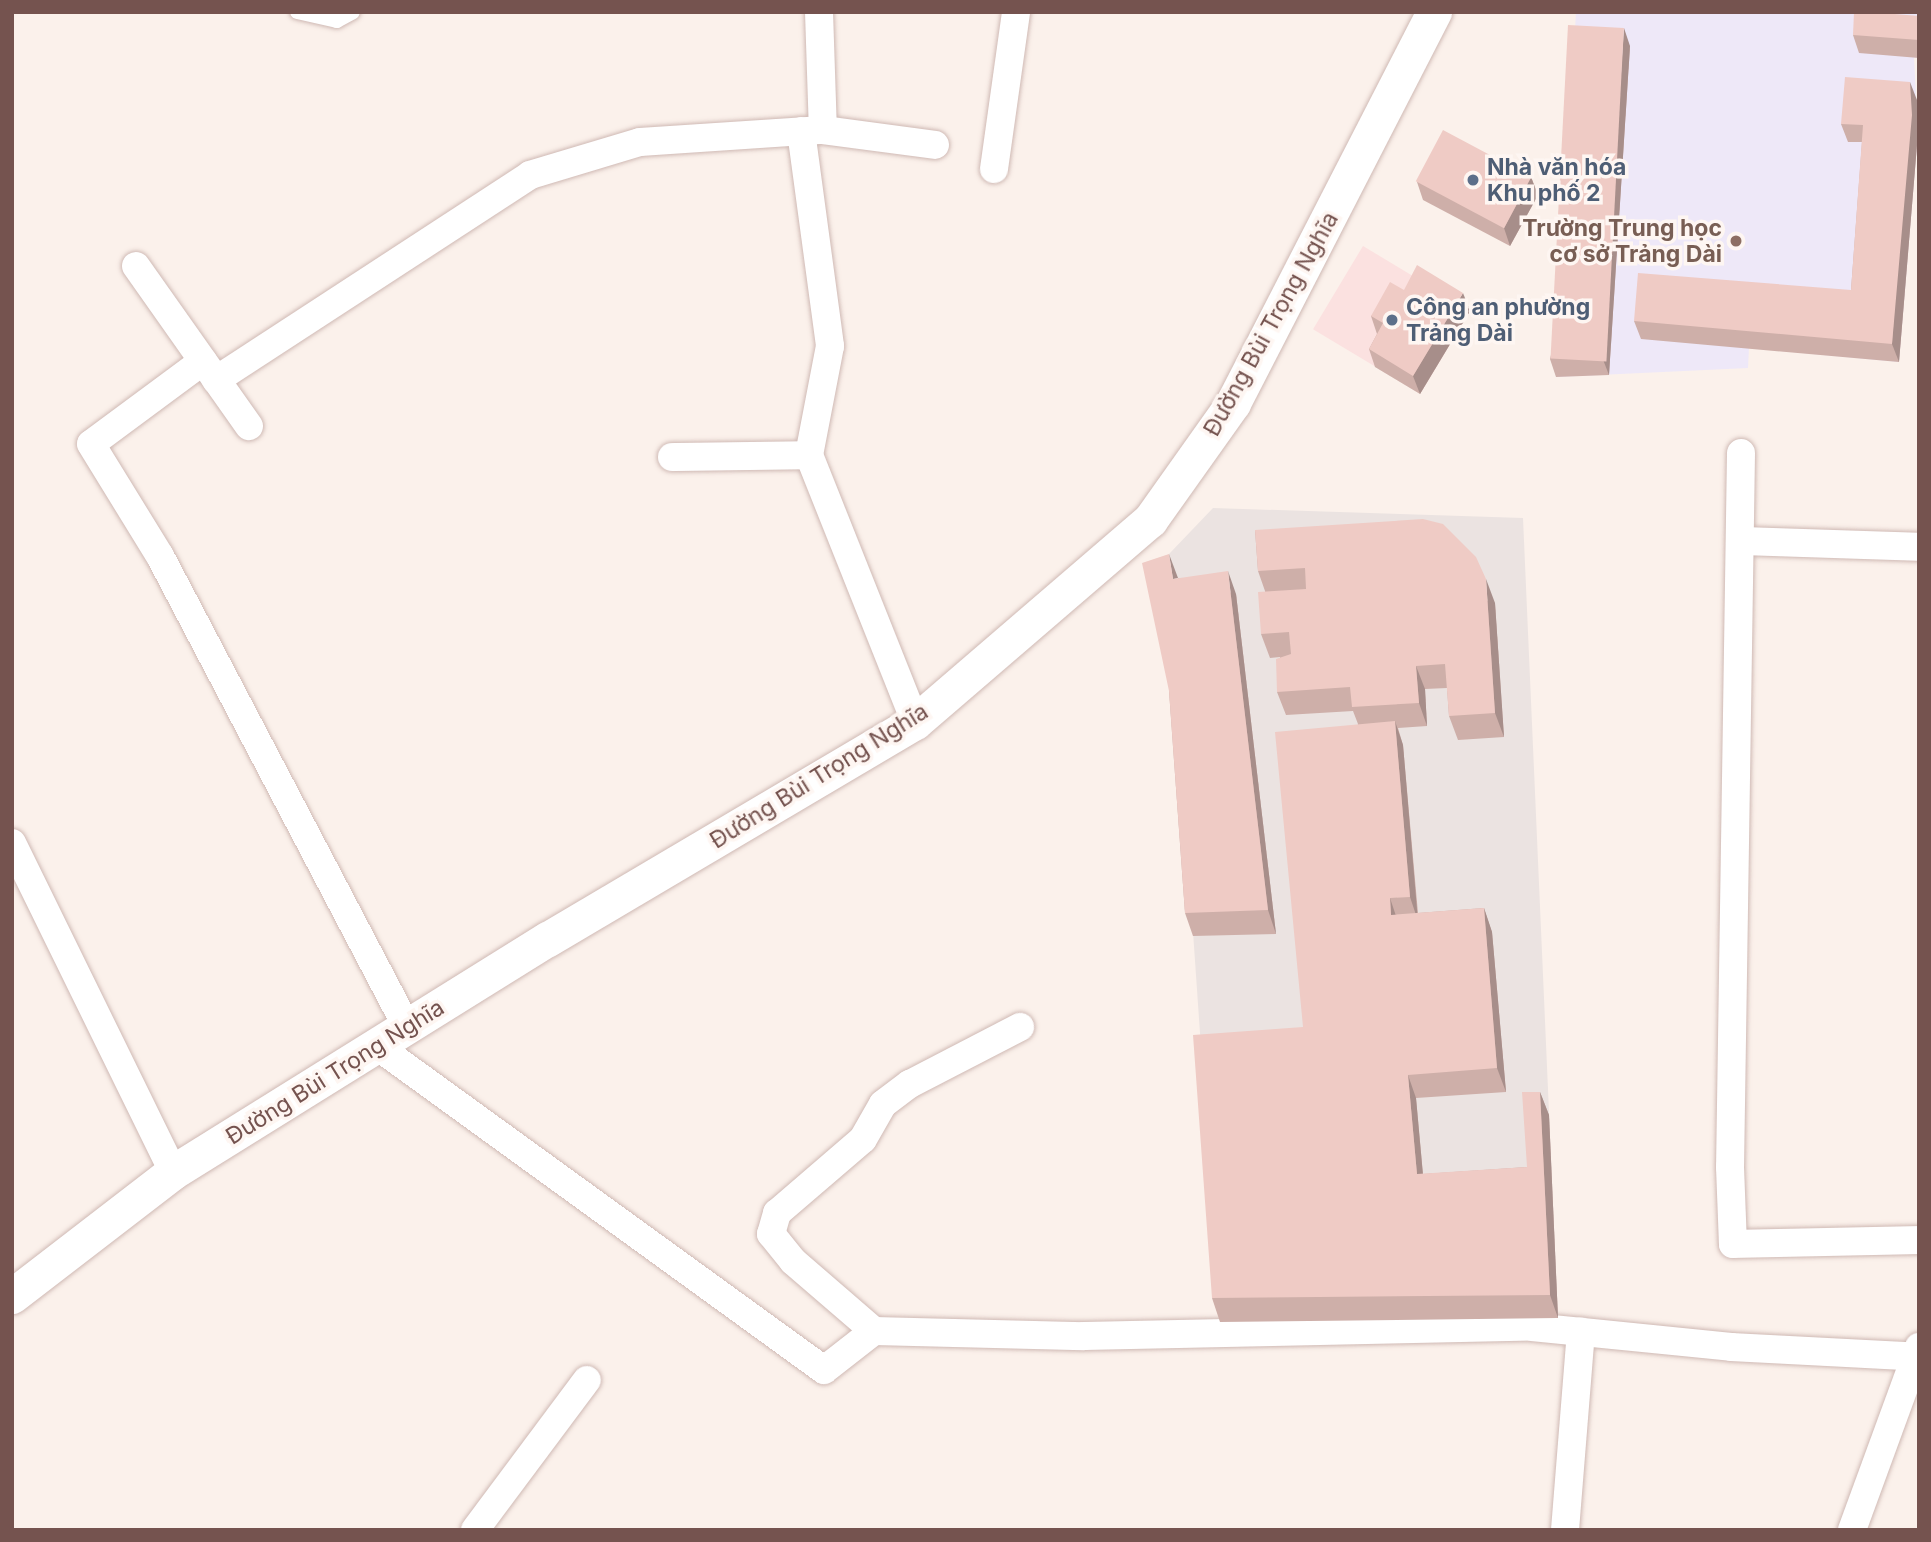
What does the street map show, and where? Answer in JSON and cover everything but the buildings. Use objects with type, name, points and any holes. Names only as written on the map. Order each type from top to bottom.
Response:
[{"type":"street","points":[[818,12],[812,130],[830,346],[809,455],[915,722]]},
{"type":"street","points":[[994,169],[1016,12]]},
{"type":"street","name":"Đường Bùi Trọng Nghĩa","points":[[12,1296],[173,1172],[407,1027],[915,722],[1150,520],[1184,476],[1233,403],[1434,12]]},
{"type":"street","points":[[407,1027],[160,555],[90,444],[530,175],[640,142],[812,130],[935,145]]},
{"type":"street","points":[[136,266],[248,426]]},
{"type":"street","points":[[1741,453],[1730,1167],[1733,1244],[1919,1240]]},
{"type":"street","points":[[672,457],[809,455]]},
{"type":"street","points":[[1741,541],[1919,547]]},
{"type":"street","points":[[12,843],[173,1172]]},
{"type":"street","points":[[874,1331],[793,1261],[771,1234],[777,1213],[863,1139],[883,1104],[909,1084],[1020,1027]]},
{"type":"street","points":[[377,1046],[815,1367],[834,1366],[862,1336],[874,1331],[1084,1336],[1532,1327],[1731,1347],[1918,1353],[1852,1530]]},
{"type":"street","points":[[1565,1530],[1581,1332]]},
{"type":"street","points":[[475,1530],[587,1380]]},
{"type":"lane","points":[[297,12],[337,21],[353,12]]},
{"type":"shaded area","name":"Trường Trung học cơ sở Trảng Dài","points":[[1576,12],[1919,12],[1919,58],[1914,58],[1918,133],[1899,362],[1749,348],[1748,368],[1556,377]]},
{"type":"shaded area","name":"Công an phường Trảng Dài","points":[[1363,246],[1470,310],[1420,394],[1313,329]]},
{"type":"shaded area","points":[[1213,508],[1523,518],[1558,1318],[1220,1322],[1178,715],[1148,576]]},
{"type":"place","name":"Nhà văn hóa Khu phố 2","points":[[1473,180]]},
{"type":"place","name":"Trường Trung học cơ sở Trảng Dài","points":[[1736,241]]},
{"type":"place","name":"Công an phường Trảng Dài","points":[[1392,320]]}]
